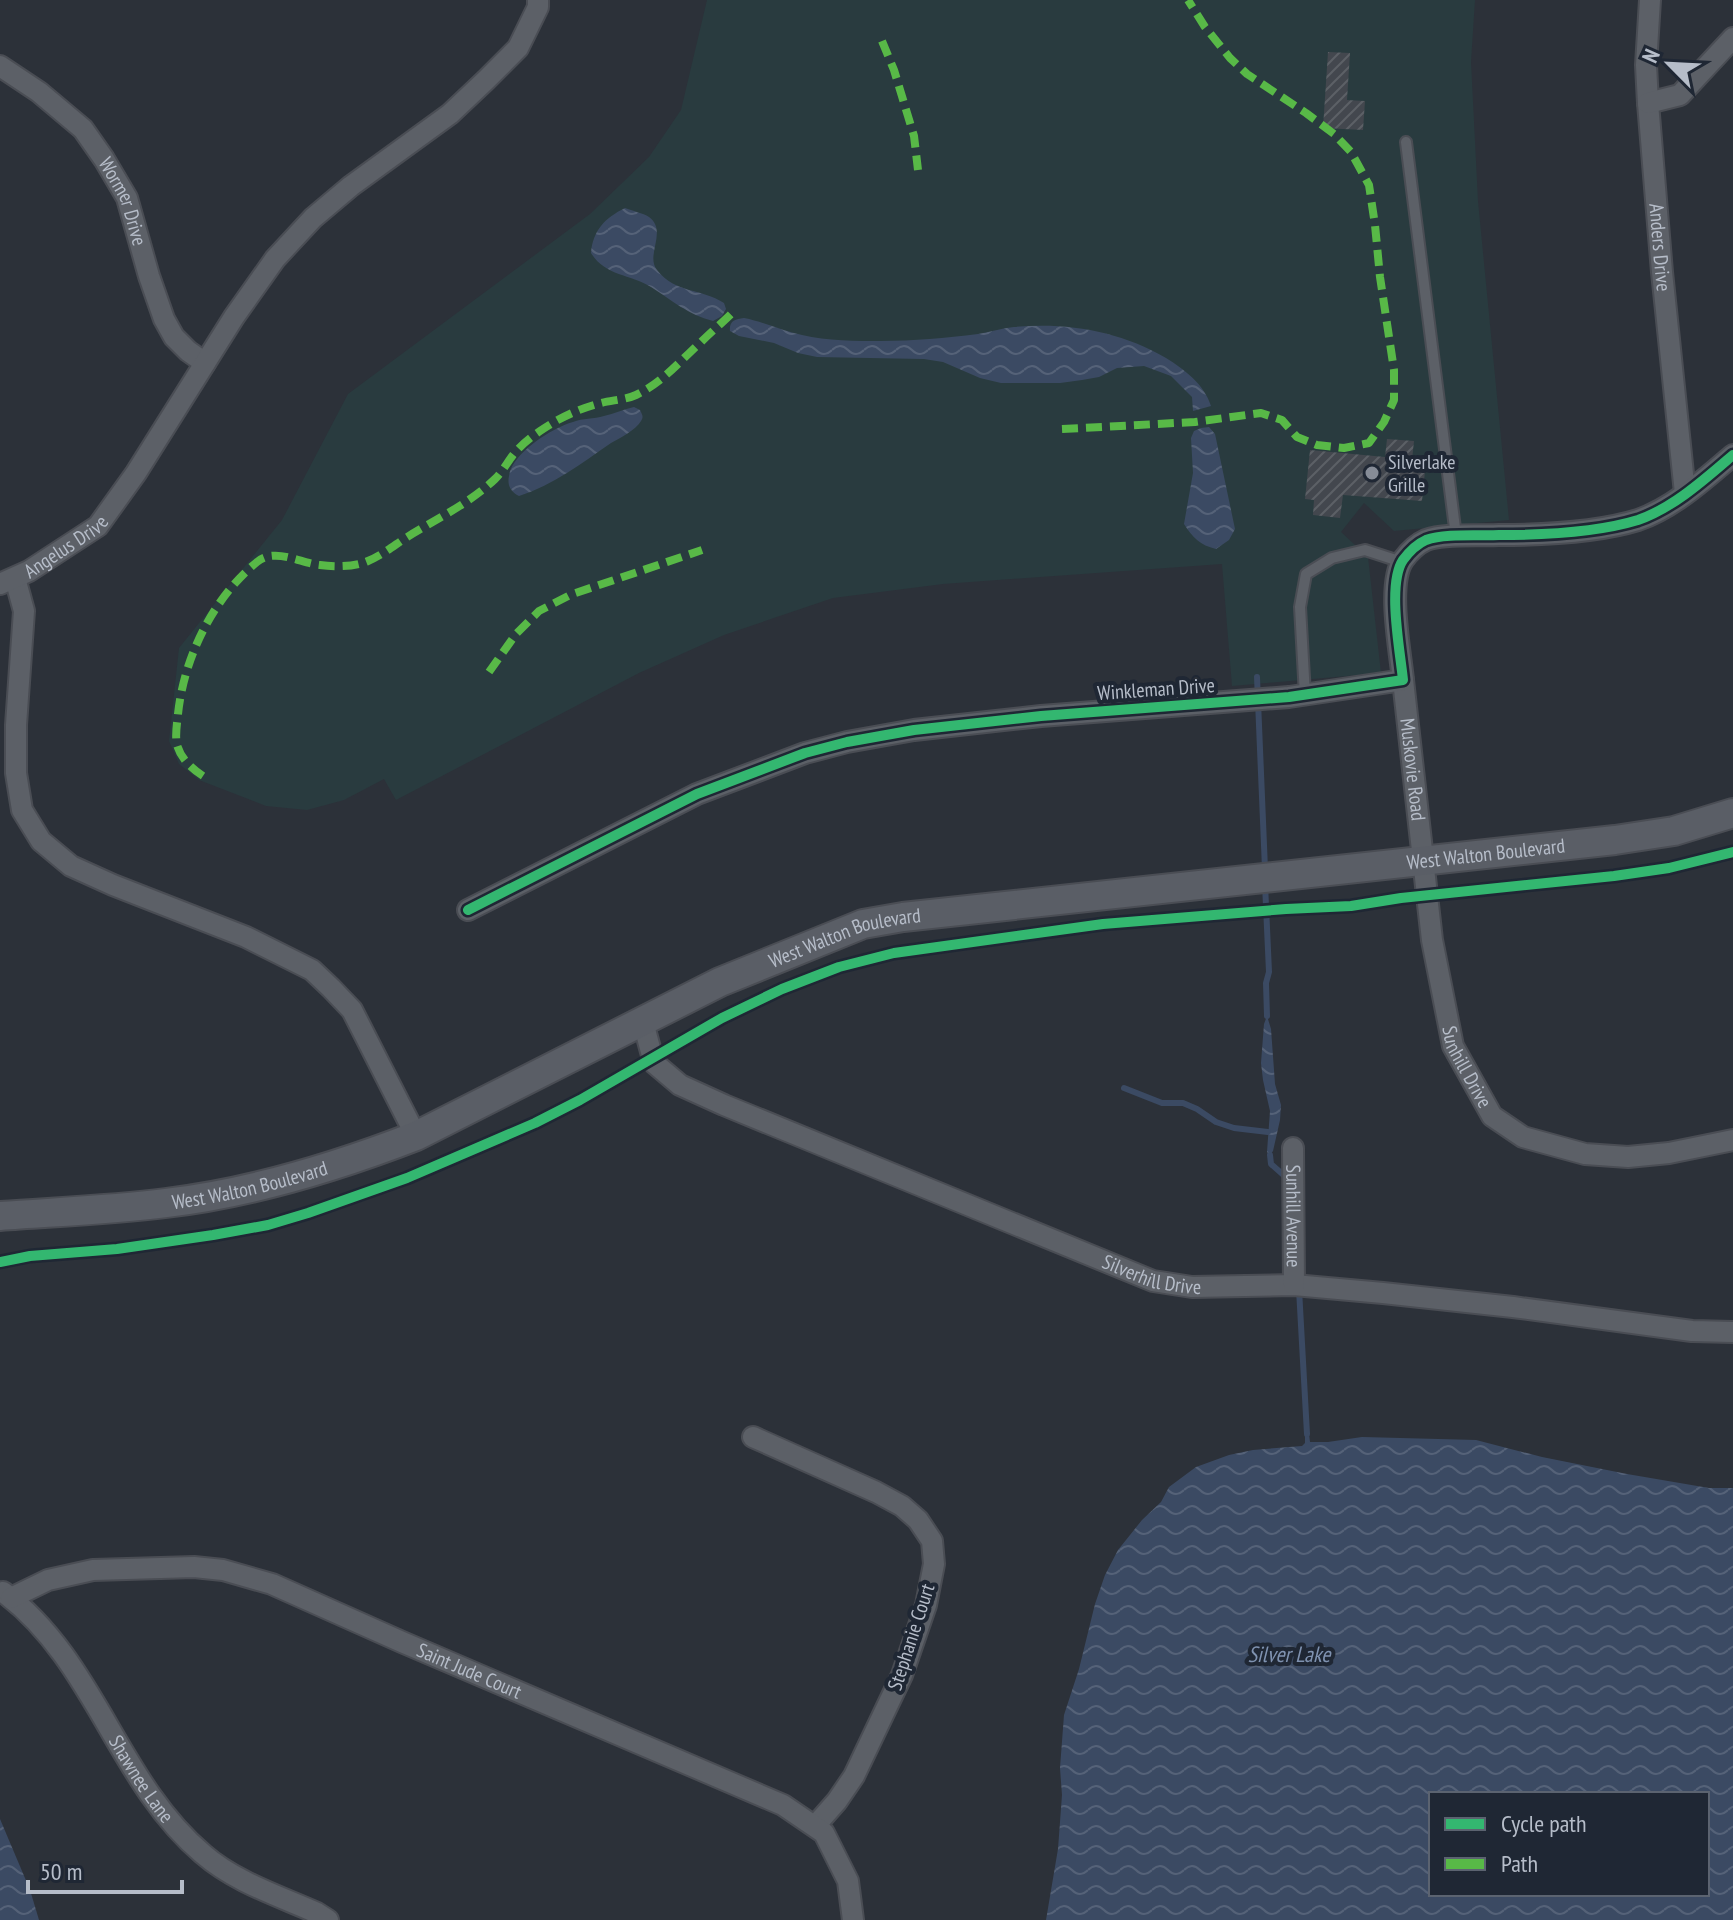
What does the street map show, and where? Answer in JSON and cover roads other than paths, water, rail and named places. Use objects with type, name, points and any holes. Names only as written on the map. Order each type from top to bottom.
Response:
[{"type":"main road","name":"West Walton Boulevard","points":[[0,1216],[167,1203],[255,1187],[365,1156],[416,1136],[720,982],[863,924],[903,917],[1615,840],[1674,831],[1733,813]]},
{"type":"street","name":"Angelus Drive","points":[[416,1136],[352,1010],[312,970],[246,937],[71,866],[41,841],[22,810],[16,773],[24,611],[7,581],[58,553],[98,526],[275,259],[313,218],[351,186],[450,114],[486,80],[518,48],[538,7],[538,0]]},
{"type":"street","name":"Anders Drive","points":[[1650,0],[1646,65],[1648,103],[1685,493]]},
{"type":"street","points":[[1648,103],[1680,95],[1733,38]]},
{"type":"street","name":"Wormer Drive","points":[[0,66],[39,92],[83,129],[127,198],[164,319],[174,337],[205,363]]},
{"type":"street","points":[[1403,680],[1394,589],[1402,562],[1412,549],[1426,540],[1604,528],[1646,516],[1685,493],[1733,455]]},
{"type":"street","name":"Winkleman Drive","points":[[468,910],[697,794],[805,753],[847,742],[914,730],[1041,716],[1305,695],[1403,680]]},
{"type":"street","name":"Muskovie Road","points":[[1403,680],[1424,861]]},
{"type":"street","name":"Sunhill Drive","points":[[1424,861],[1432,940],[1453,1046],[1492,1116],[1523,1137],[1585,1154],[1628,1157],[1669,1153],[1733,1140]]},
{"type":"street","name":"Silverhill Drive","points":[[643,1022],[654,1063],[680,1085],[1153,1281],[1192,1287],[1294,1285],[1398,1294],[1692,1331],[1733,1332]]},
{"type":"street","name":"Sunhill Avenue","points":[[1293,1148],[1294,1285]]},
{"type":"street","name":"Stephanie Court","points":[[753,1437],[902,1506],[918,1520],[932,1541],[934,1564],[926,1605],[902,1675],[854,1776],[815,1826]]},
{"type":"street","name":"Saint Jude Court","points":[[5,1594],[93,1570],[194,1567],[223,1570],[272,1584],[783,1805],[824,1833],[848,1881],[853,1920]]},
{"type":"street","name":"Shawnee Lane","points":[[5,1594],[43,1628],[78,1675],[150,1794],[171,1822],[201,1853],[222,1870],[328,1920]]},
{"type":"lane","points":[[1406,142],[1456,536]]},
{"type":"lane","points":[[1305,695],[1300,607],[1306,574],[1332,558],[1365,550],[1402,562]]},
{"type":"water","points":[[625,208],[649,217],[654,223],[657,236],[654,264],[664,278],[724,303],[726,309],[722,316],[713,321],[696,315],[651,287],[597,261],[591,253],[597,231]]},
{"type":"water","points":[[744,318],[802,335],[852,341],[930,339],[1034,326],[1093,330],[1130,341],[1166,358],[1199,384],[1211,406],[1193,411],[1192,397],[1171,376],[1144,366],[1117,368],[1099,377],[1060,383],[1001,383],[980,378],[943,362],[924,359],[817,357],[798,353],[730,331],[733,321]]},
{"type":"water","points":[[634,407],[640,410],[642,418],[628,434],[544,486],[519,496],[510,488],[509,476],[517,459],[544,436],[564,425]]},
{"type":"water","points":[[1209,427],[1215,434],[1235,529],[1229,540],[1216,549],[1197,540],[1184,524],[1193,473],[1191,438],[1194,431]]},
{"type":"water","points":[[1267,1016],[1271,1029],[1275,1084],[1281,1105],[1270,1155],[1267,1152],[1270,1111],[1261,1063]]},
{"type":"water","name":"Silver Lake","points":[[1305,1434],[1309,1434],[1310,1442],[1362,1437],[1476,1440],[1627,1474],[1709,1488],[1733,1488],[1733,1920],[1046,1920],[1058,1849],[1064,1715],[1095,1604],[1118,1550],[1161,1502],[1169,1487],[1196,1467],[1253,1450],[1302,1446]]},
{"type":"water","points":[[0,1819],[30,1890],[39,1920],[0,1920]]},
{"type":"waterway","points":[[1257,677],[1265,869]]},
{"type":"waterway","points":[[1265,884],[1269,972],[1266,983],[1267,1016]]},
{"type":"waterway","points":[[1124,1088],[1162,1103],[1183,1103],[1216,1122],[1234,1128],[1268,1132]]},
{"type":"waterway","points":[[1270,1155],[1271,1164],[1288,1179]]},
{"type":"waterway","points":[[1299,1289],[1307,1434]]},
{"type":"place","name":"Silverlake Grille","points":[[1372,473]]}]
